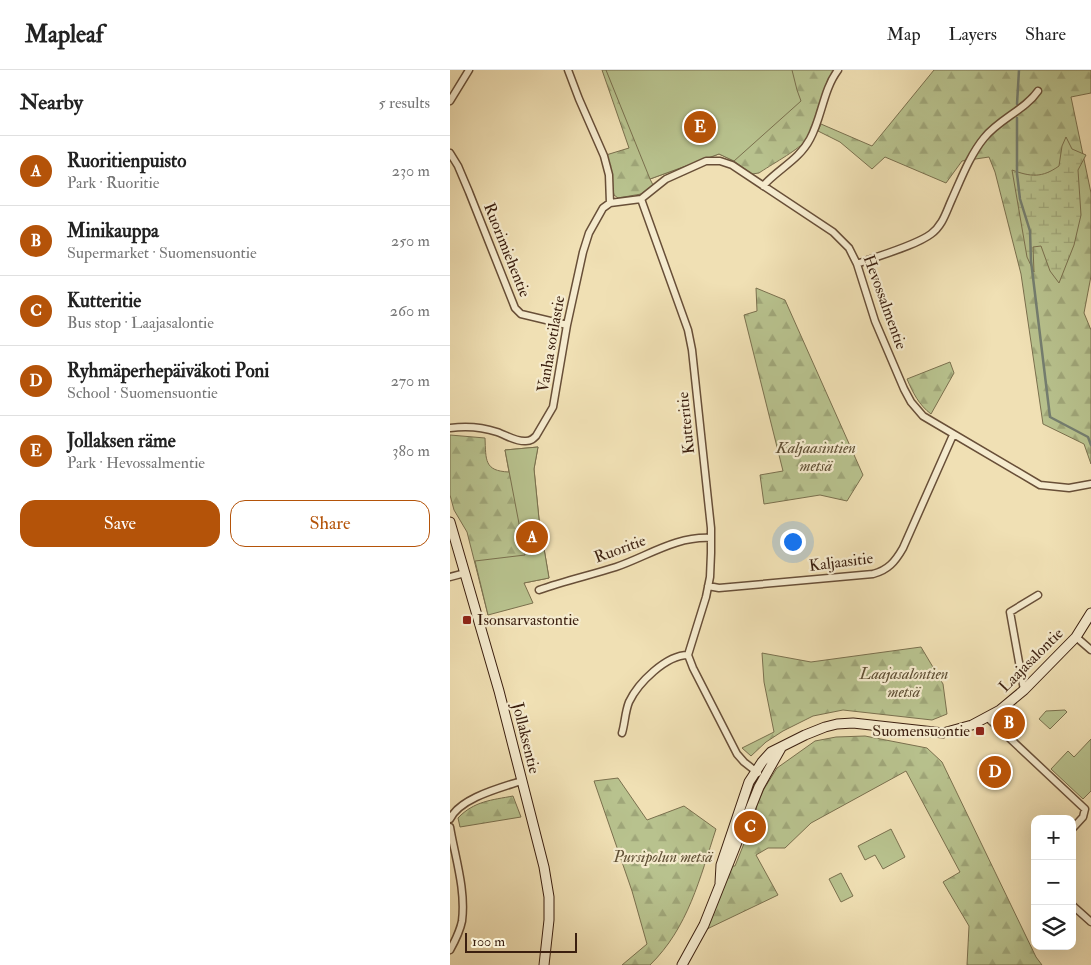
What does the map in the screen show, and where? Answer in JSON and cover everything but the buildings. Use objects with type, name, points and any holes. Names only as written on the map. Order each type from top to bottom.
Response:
[{"type":"main road","name":"Jollaksentie","points":[[450,522],[499,691],[544,867],[549,897],[550,920],[544,965]]},
{"type":"main road","name":"Laajasalontie","points":[[682,965],[704,925],[759,774],[776,759],[781,748],[805,735],[837,724],[853,723],[943,733],[959,730],[988,718],[1024,690],[1076,637],[1091,615]]},
{"type":"main road","name":"Laajasalontie","points":[[674,965],[694,944]]},
{"type":"street","points":[[450,101],[469,70]]},
{"type":"street","points":[[568,70],[578,99],[604,156],[609,176],[610,203],[641,198]]},
{"type":"street","points":[[764,186],[791,163],[807,145],[816,126],[832,80],[838,70]]},
{"type":"street","points":[[857,264],[920,241],[932,233],[943,220],[982,141],[999,123],[1029,101],[1038,91]]},
{"type":"street","name":"Ruorimiehentie","points":[[450,153],[466,183],[515,308],[526,315],[567,325]]},
{"type":"street","name":"Hevossalmentie","points":[[641,198],[666,178],[696,165],[713,160],[728,163],[833,232],[849,248],[857,264],[881,336],[907,396],[923,416],[1040,486],[1069,488],[1091,484]]},
{"type":"street","name":"Kutteritie","points":[[641,198],[684,316],[690,344],[711,538],[711,566],[708,586],[688,655]]},
{"type":"street","name":"Vanha sotilastie","points":[[450,428],[475,428],[493,431],[518,441],[532,440],[540,431],[553,407],[567,325],[587,240],[603,208],[610,203]]},
{"type":"street","name":"Kaljaasitie","points":[[708,586],[719,588],[758,585],[873,574],[884,570],[894,562],[902,548],[953,435]]},
{"type":"street","name":"Ruoritie","points":[[539,590],[616,567],[678,541],[697,537],[711,538]]},
{"type":"street","points":[[450,577],[465,573]]},
{"type":"street","points":[[1024,690],[1010,612],[1038,595]]},
{"type":"street","points":[[1076,637],[1091,650]]},
{"type":"street","points":[[622,733],[630,702],[651,674],[672,658],[688,655],[737,754],[759,774]]},
{"type":"street","points":[[988,718],[1085,809],[1083,817],[1076,825]]},
{"type":"street","points":[[450,819],[456,810],[470,800],[521,781]]},
{"type":"street","points":[[450,827],[460,881],[462,922],[450,950]]},
{"type":"street","points":[[1076,909],[1091,922]]},
{"type":"green space","points":[[602,70],[835,70],[826,87],[813,126],[804,142],[759,173],[752,174],[734,161],[719,154],[650,179],[653,185],[641,194],[618,198],[614,195],[606,155],[629,148]]},
{"type":"green space","points":[[606,70],[792,70],[801,101],[734,161],[719,154],[650,179]]},
{"type":"green space","points":[[934,70],[1091,70],[1091,93],[1071,97],[1091,193],[1091,276],[1084,313],[1091,330],[1091,464],[1084,444],[1043,424],[1021,274],[995,172],[989,157],[962,161],[946,183],[885,157],[872,169],[840,142],[818,131],[821,124],[872,146]]},
{"type":"green space","points":[[1066,137],[1072,149],[1086,155],[1078,170],[1081,215],[1074,245],[1059,283],[1050,271],[1041,246],[1033,247],[1034,272],[1027,257],[1012,170],[1036,175],[1053,170],[1059,166],[1062,146]]},
{"type":"green space","name":"Kaljaasintien metsä","points":[[756,288],[785,300],[863,475],[847,501],[820,495],[764,504],[760,475],[783,471],[744,315],[757,311]]},
{"type":"green space","points":[[950,362],[954,373],[931,414],[923,407],[907,379]]},
{"type":"green space","points":[[450,435],[485,438],[488,463],[491,467],[501,471],[509,472],[505,450],[538,447],[534,469],[539,519],[549,578],[524,583],[488,615],[467,532],[454,510],[450,495]]},
{"type":"green space","points":[[538,447],[534,469],[539,519],[549,578],[524,583],[533,603],[488,615],[475,561],[525,555],[505,450]]},
{"type":"green space","name":"Laajasalontien metsä","points":[[921,647],[943,684],[947,714],[932,720],[843,710],[813,716],[783,731],[766,742],[751,756],[742,748],[774,732],[764,682],[762,653],[811,662]]},
{"type":"green space","points":[[1065,710],[1067,712],[1050,729],[1039,719],[1046,711]]},
{"type":"green space","points":[[865,736],[927,748],[942,762],[1031,950],[1042,965],[967,965],[969,926],[943,882],[960,872],[906,771],[811,823],[785,848],[768,848],[756,855],[778,895],[707,929],[731,866],[735,866],[755,816],[757,805],[777,768],[815,741],[836,737]]},
{"type":"green space","points":[[1091,739],[1091,791],[1083,799],[1051,769],[1068,751],[1074,757]]},
{"type":"green space","name":"Pursipolun metsä","points":[[618,778],[647,820],[684,806],[716,829],[698,884],[683,919],[663,951],[650,965],[622,965],[647,944],[632,891],[594,781]]},
{"type":"green space","points":[[513,796],[521,817],[460,827],[458,818],[470,808],[491,800]]},
{"type":"green space","points":[[891,829],[905,857],[883,869],[875,855],[865,860],[858,846]]},
{"type":"green space","points":[[841,873],[853,896],[841,902],[829,879]]},
{"type":"waterway","points":[[1017,104],[1019,70]]},
{"type":"waterway","points":[[1017,118],[1017,174],[1020,199],[1030,231],[1031,261],[1050,417],[1088,437],[1091,445]]},
{"type":"place","name":"Jollaksen räme","points":[[700,127]]},
{"type":"place","name":"Ruoritienpuisto","points":[[532,537]]},
{"type":"place","name":"Isonsarvastontie","points":[[467,620]]},
{"type":"place","name":"Minikauppa","points":[[1009,723]]},
{"type":"place","name":"Suomensuontie","points":[[980,731]]},
{"type":"place","name":"Ryhmäperhepäiväkoti Poni","points":[[995,772]]},
{"type":"place","name":"Kutteritie","points":[[750,827]]}]
